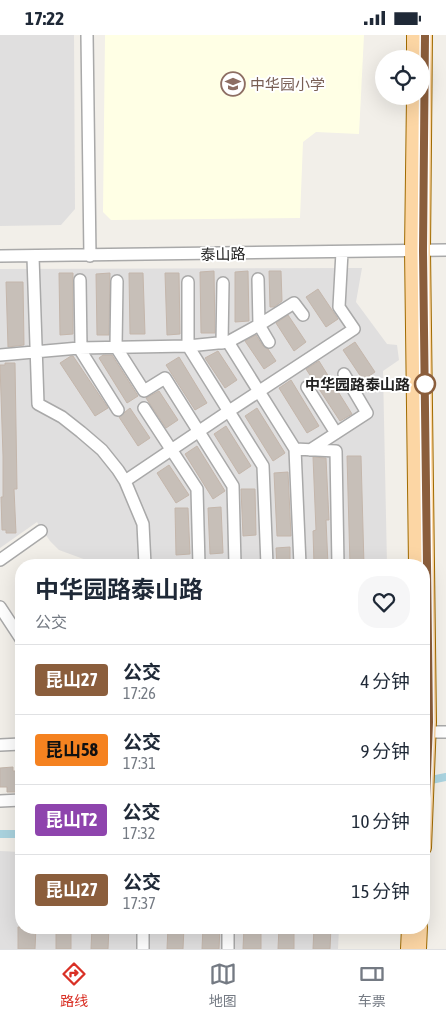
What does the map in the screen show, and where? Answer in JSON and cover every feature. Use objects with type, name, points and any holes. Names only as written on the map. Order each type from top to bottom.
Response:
[{"type":"main road","points":[[414,35],[414,50]]},
{"type":"main road","points":[[416,559],[418,251],[425,35]]},
{"type":"main road","points":[[414,105],[423,559]]},
{"type":"main road","points":[[408,949],[409,934]]},
{"type":"main road","points":[[419,949],[420,934]]},
{"type":"street","points":[[87,35],[90,256]]},
{"type":"street","name":"泰山路","points":[[0,256],[446,250]]},
{"type":"street","points":[[126,481],[228,411],[354,329],[339,307],[342,252]]},
{"type":"street","points":[[33,257],[38,404],[62,417],[102,450],[126,481],[143,524],[145,559]]},
{"type":"street","points":[[80,279],[80,348],[118,410]]},
{"type":"street","points":[[258,279],[259,325],[269,342]]},
{"type":"street","points":[[117,281],[116,347],[144,391],[165,378],[233,487],[235,559]]},
{"type":"street","points":[[188,282],[188,346],[263,466],[267,559]]},
{"type":"street","points":[[223,283],[225,343],[295,449],[300,559]]},
{"type":"street","points":[[0,355],[80,348],[188,346],[225,343],[294,303],[302,315]]},
{"type":"street","points":[[310,450],[367,413],[344,374]]},
{"type":"street","points":[[307,387],[336,433]]},
{"type":"street","points":[[144,408],[197,489],[199,559]]},
{"type":"street","points":[[295,449],[336,451],[338,559]]},
{"type":"street","points":[[0,559],[41,531]]},
{"type":"street","points":[[0,607],[15,630]]},
{"type":"street","points":[[430,733],[446,732]]},
{"type":"street","points":[[0,745],[15,744]]},
{"type":"street","points":[[0,801],[15,800]]},
{"type":"street","points":[[143,934],[143,949]]},
{"type":"street","points":[[228,934],[228,949]]},
{"type":"shaded area","points":[[0,35],[74,35],[75,209],[61,225],[0,226]]},
{"type":"shaded area","name":"中华园小学","points":[[105,35],[364,35],[359,134],[316,132],[303,142],[300,218],[111,220],[103,212]]},
{"type":"shaded area","points":[[362,268],[356,302],[387,344],[397,345],[399,360],[383,371],[387,559],[84,559],[59,550],[50,541],[37,522],[0,548],[0,269]]},
{"type":"shaded area","points":[[0,851],[15,852],[15,934],[339,934],[338,949],[0,949]]},
{"type":"building","points":[[214,271],[215,333],[201,333],[200,272]]},
{"type":"building","points":[[248,271],[249,321],[235,322],[235,272]]},
{"type":"building","points":[[269,271],[281,271],[282,301],[274,307],[270,307]]},
{"type":"building","points":[[59,273],[73,273],[73,334],[60,335]]},
{"type":"building","points":[[110,273],[109,335],[97,335],[96,274]]},
{"type":"building","points":[[129,273],[143,273],[145,334],[130,334]]},
{"type":"building","points":[[165,273],[179,273],[180,334],[167,335]]},
{"type":"building","points":[[6,282],[23,282],[24,345],[8,347]]},
{"type":"building","points":[[318,289],[338,319],[326,327],[306,297]]},
{"type":"building","points":[[288,315],[306,342],[294,351],[276,323]]},
{"type":"building","points":[[256,335],[276,361],[264,369],[245,341]]},
{"type":"building","points":[[355,342],[375,372],[363,380],[343,350]]},
{"type":"building","points":[[218,351],[237,380],[225,388],[205,358]]},
{"type":"building","points":[[103,355],[112,355],[138,396],[127,403],[99,358]]},
{"type":"building","points":[[73,356],[108,408],[95,416],[60,363]]},
{"type":"building","points":[[179,357],[207,403],[195,410],[166,365]]},
{"type":"building","points":[[319,361],[352,414],[340,421],[306,369]]},
{"type":"building","points":[[5,363],[15,363],[17,489],[14,489],[16,533],[6,533],[6,530],[2,530],[3,456],[0,365],[5,365]]},
{"type":"building","points":[[291,380],[319,426],[307,433],[279,388]]},
{"type":"building","points":[[159,391],[178,420],[166,428],[146,398]]},
{"type":"building","points":[[130,408],[150,438],[138,446],[119,417]]},
{"type":"building","points":[[257,408],[285,453],[273,461],[245,416]]},
{"type":"building","points":[[226,426],[251,466],[239,474],[214,434]]},
{"type":"building","points":[[197,446],[225,491],[213,499],[185,454]]},
{"type":"building","points":[[347,456],[361,456],[364,559],[350,559]]},
{"type":"building","points":[[313,457],[326,458],[329,520],[326,520],[328,559],[314,559],[313,531],[316,530]]},
{"type":"building","points":[[169,465],[189,495],[176,503],[157,473]]},
{"type":"building","points":[[288,472],[291,536],[277,536],[274,473]]},
{"type":"building","points":[[241,489],[255,489],[256,535],[243,536]]},
{"type":"building","points":[[221,507],[223,553],[210,554],[208,508]]},
{"type":"building","points":[[175,508],[188,508],[190,554],[176,555]]},
{"type":"building","points":[[290,547],[290,559],[277,559],[276,548]]},
{"type":"building","points":[[13,767],[13,771],[15,771],[15,792],[7,792],[7,787],[0,787],[0,768]]},
{"type":"building","points":[[18,934],[36,934],[35,949],[18,949]]},
{"type":"building","points":[[56,934],[71,934],[71,949],[56,949]]},
{"type":"building","points":[[92,934],[109,934],[108,949],[91,949]]},
{"type":"building","points":[[168,934],[184,934],[183,949],[167,949]]},
{"type":"building","points":[[203,934],[220,934],[219,949],[202,949]]},
{"type":"building","points":[[244,934],[261,934],[261,949],[243,949]]},
{"type":"building","points":[[279,934],[294,934],[294,949],[278,949]]},
{"type":"building","points":[[314,934],[331,934],[330,949],[313,949]]},
{"type":"waterway","points":[[430,780],[446,777]]},
{"type":"waterway","points":[[0,834],[15,834]]},
{"type":"bus line","name":"昆山27","points":[[425,35],[423,251],[427,559]]},
{"type":"place","name":"中华园小学","points":[[233,84]]},
{"type":"place","name":"中华园路泰山路","points":[[425,384]]}]
